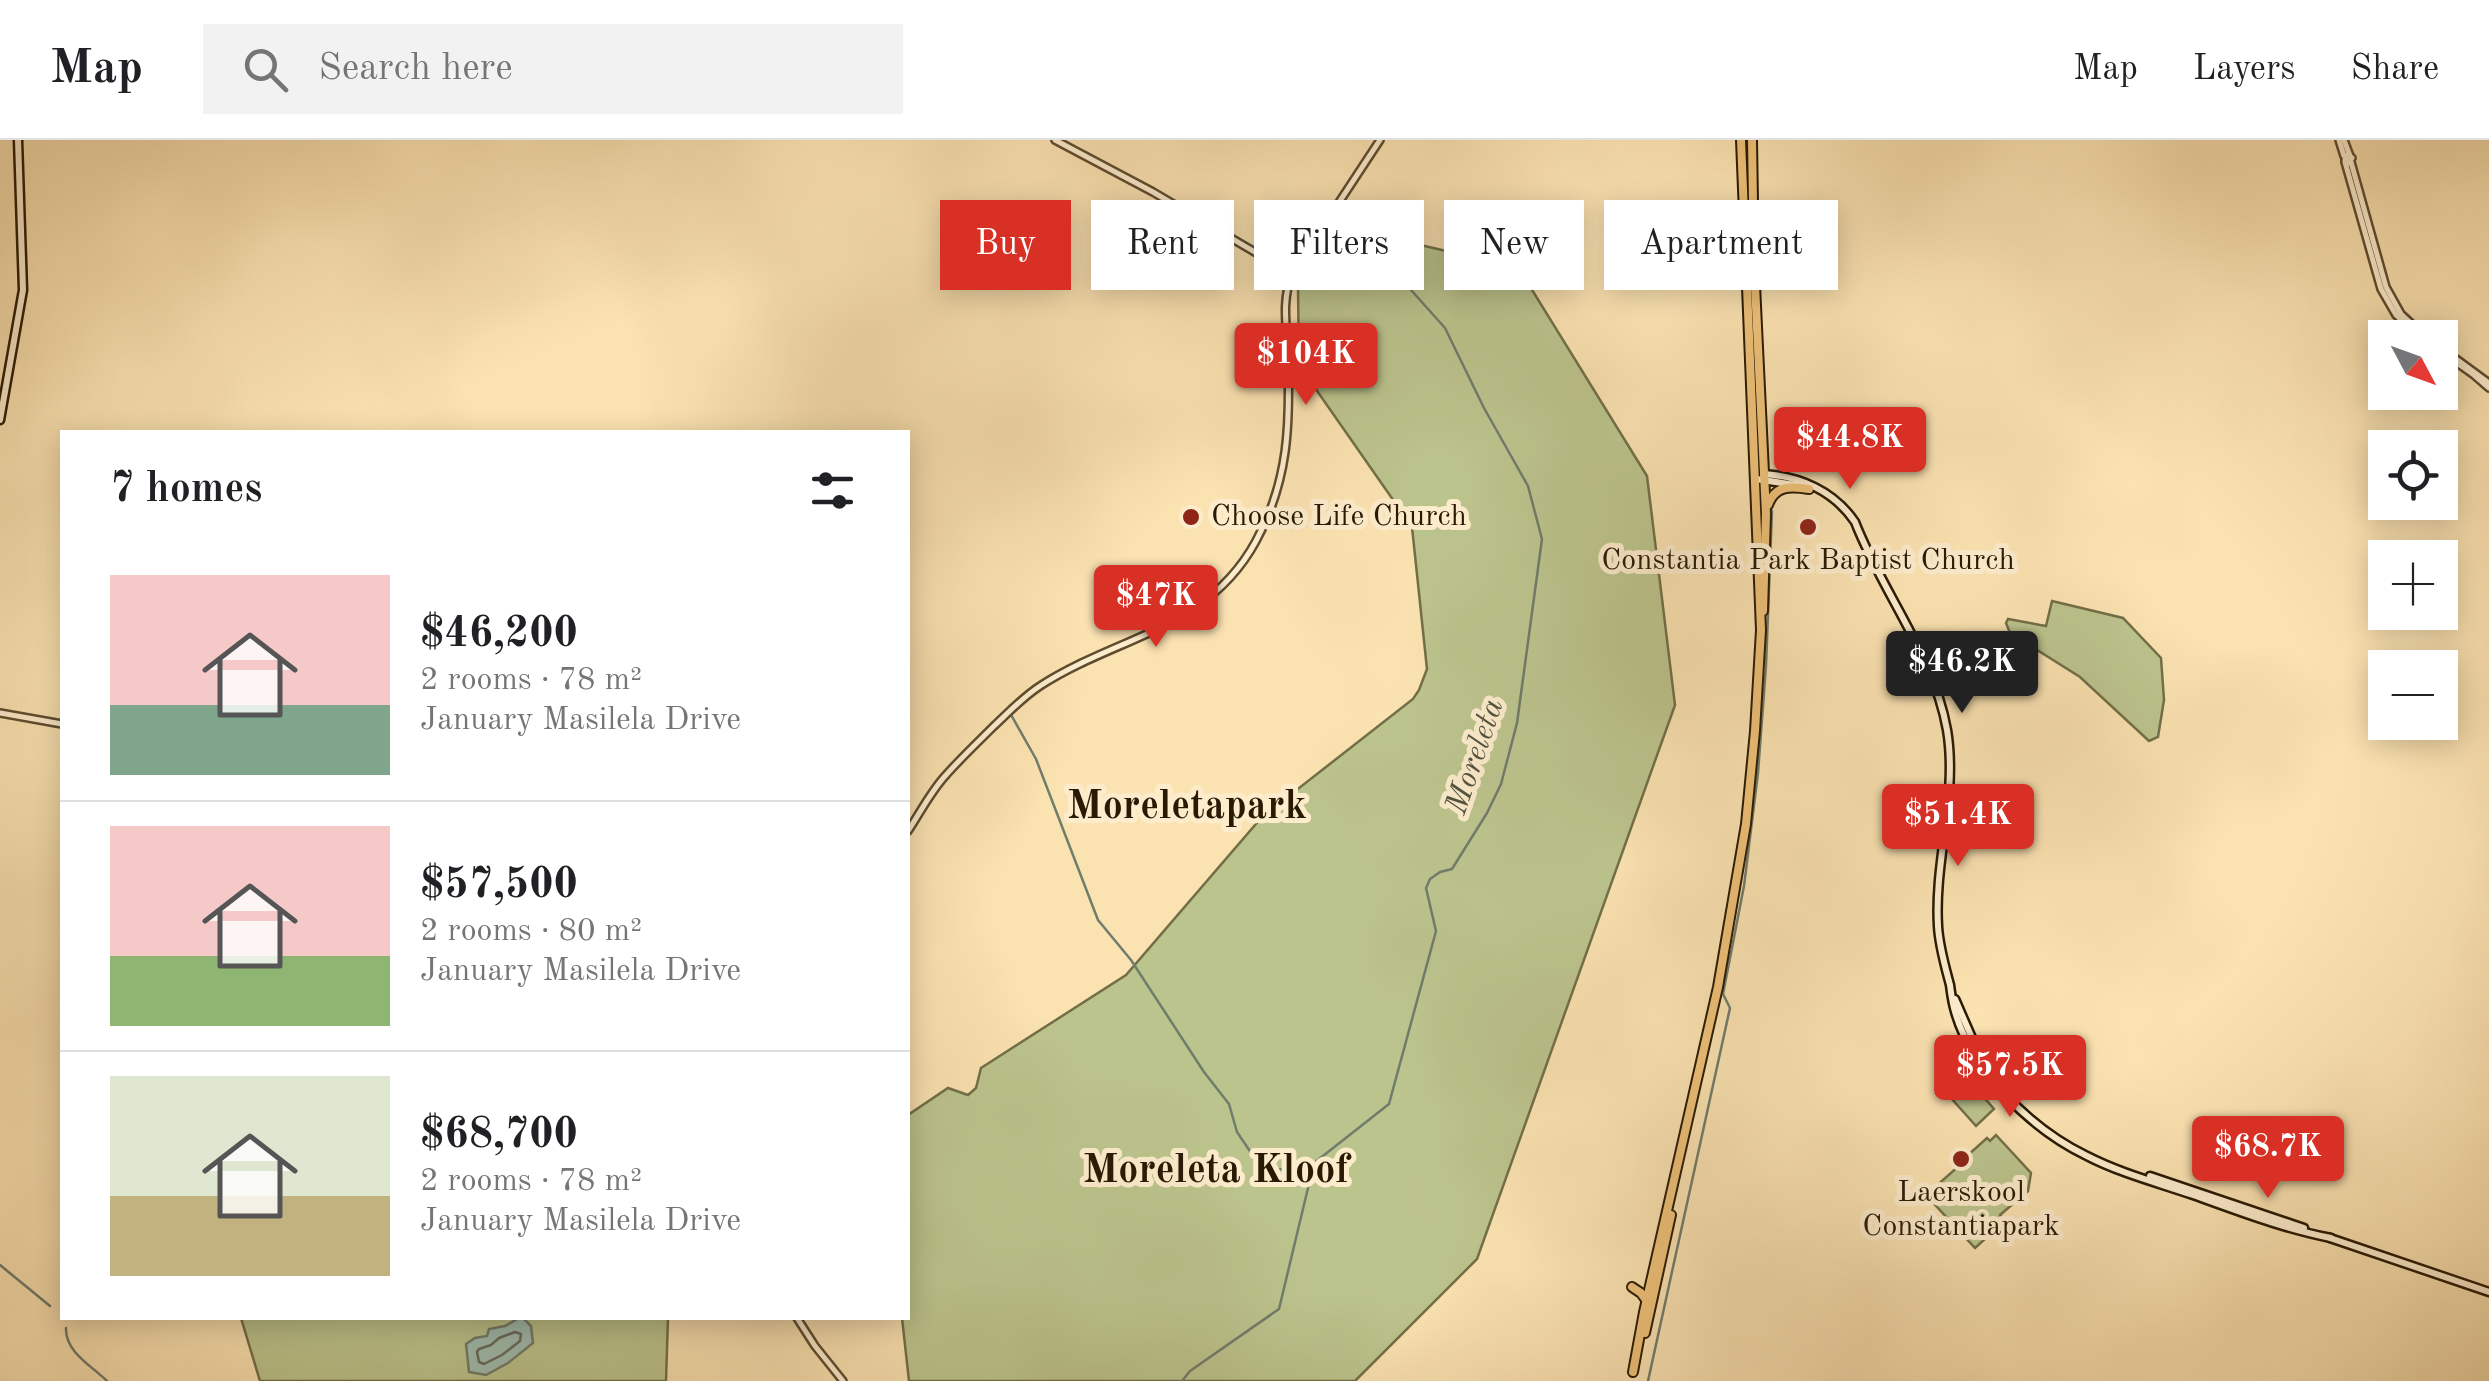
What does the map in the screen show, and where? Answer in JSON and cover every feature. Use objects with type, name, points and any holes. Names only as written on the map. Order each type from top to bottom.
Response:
[{"type":"main road","points":[[0,420],[23,290],[18,140]]},
{"type":"main road","points":[[1632,1376],[1734,902],[1755,731],[1766,514],[1760,476],[1741,140]]},
{"type":"main road","points":[[1752,140],[1761,630]]},
{"type":"main road","points":[[1760,476],[1810,488],[1835,504],[1859,533]]},
{"type":"main road","points":[[1760,476],[1794,479],[1826,492],[1846,510],[1936,688],[1949,752],[1938,923],[1956,1015],[1989,1075],[2030,1118],[2088,1157],[2489,1292]]},
{"type":"main road","points":[[1766,514],[1770,499],[1778,490],[1810,488]]},
{"type":"main road","points":[[1632,1376],[1658,1280],[1689,1119]]},
{"type":"main road","points":[[1632,1287],[1647,1301]]},
{"type":"street","points":[[1056,140],[1254,251]]},
{"type":"street","points":[[1341,200],[1380,140]]},
{"type":"street","points":[[2341,140],[2381,290],[2402,320]]},
{"type":"street","points":[[910,828],[945,776],[1032,692],[1179,620],[1205,603],[1231,578],[1258,538],[1284,466],[1289,411],[1287,290]]},
{"type":"street","points":[[2458,363],[2489,386]]},
{"type":"street","points":[[1205,603],[1210,577],[1218,581],[1231,578]]},
{"type":"street","points":[[2,714],[60,724]]},
{"type":"street","points":[[797,1320],[843,1381]]},
{"type":"green space","points":[[1424,246],[1444,250],[1444,290],[1532,290],[1647,476],[1675,705],[1477,1259],[1355,1381],[909,1381],[902,1320],[910,1320],[910,1114],[948,1088],[968,1095],[976,1088],[981,1068],[1126,975],[1262,817],[1413,699],[1419,690],[1427,669],[1412,527],[1299,365],[1298,290],[1424,290]]},
{"type":"green space","points":[[2052,601],[2123,618],[2161,658],[2164,700],[2158,737],[2149,741],[2080,677],[2010,633],[2008,619],[2046,626]]},
{"type":"green space","points":[[1962,1072],[1994,1109],[1976,1126],[1943,1089]]},
{"type":"green space","points":[[1996,1135],[2031,1173],[2028,1191],[2000,1215],[2005,1221],[1975,1248],[1926,1195],[1987,1138],[1990,1141]]},
{"type":"green space","points":[[242,1320],[668,1320],[666,1381],[260,1381]]},
{"type":"water","points":[[525,1320],[531,1326],[533,1343],[486,1375],[469,1372],[466,1344],[487,1336],[489,1329]]},
{"type":"waterway","name":"Moreleta","points":[[1182,1381],[1190,1371],[1279,1309],[1314,1163],[1389,1104],[1436,931],[1426,888],[1430,879],[1452,869],[1487,813],[1501,784],[1517,723],[1542,539],[1528,486],[1445,328],[1411,290]]},
{"type":"waterway","points":[[1648,1381],[1730,1008],[1723,994],[1744,886],[1758,773],[1772,511]]},
{"type":"waterway","points":[[1010,713],[1036,759],[1098,920],[1131,960],[1229,1104],[1237,1132],[1264,1172],[1312,1164]]},
{"type":"waterway","points":[[0,1265],[50,1306]]},
{"type":"waterway","points":[[66,1328],[70,1344],[80,1358],[107,1381]]},
{"type":"place","name":"Choose Life Church","points":[[1191,517]]},
{"type":"place","name":"Constantia Park Baptist Church","points":[[1808,527]]},
{"type":"place","name":"Laerskool Constantiapark","points":[[1961,1159]]},
{"type":"district","name":"Moreletapark","points":[[1187,808]]},
{"type":"district","name":"Moreleta Kloof","points":[[1216,1172]]}]
